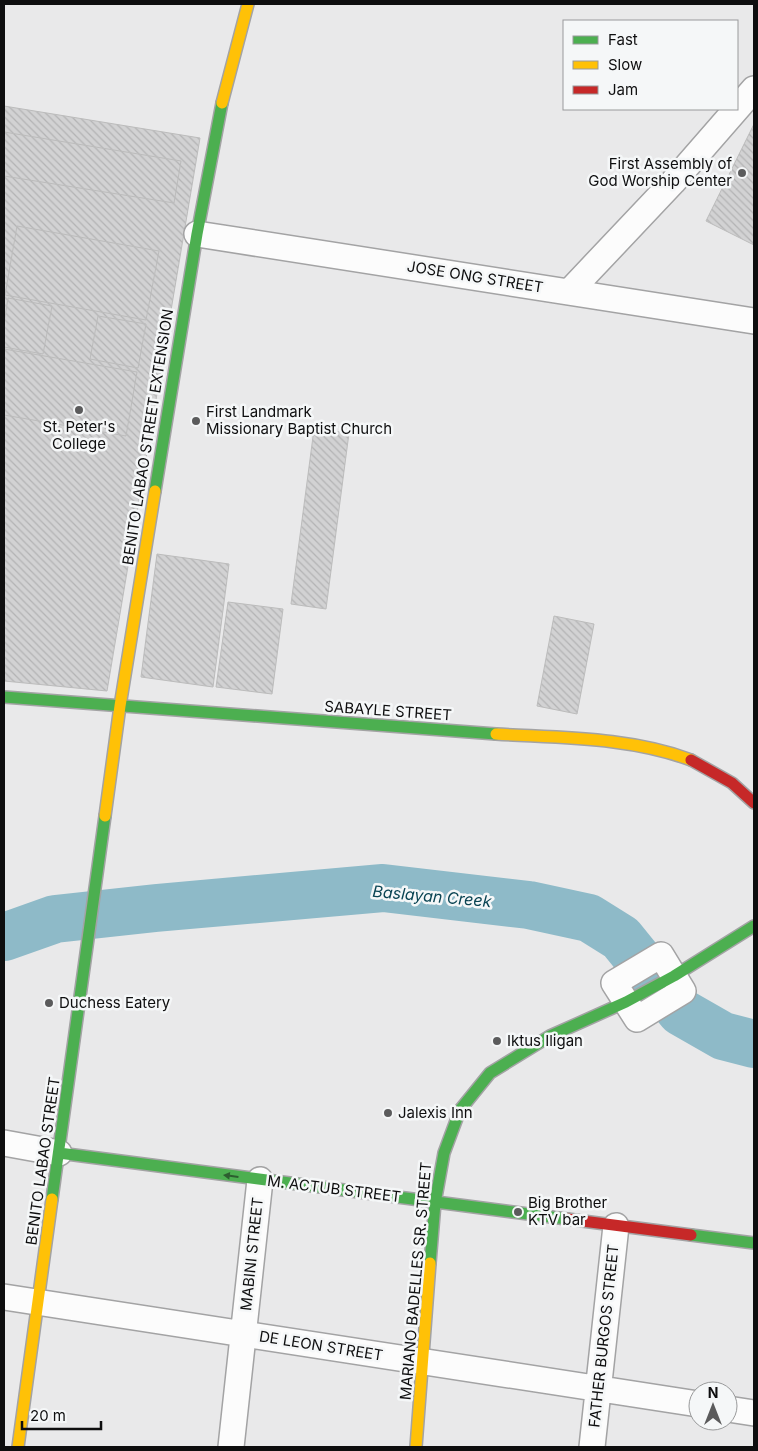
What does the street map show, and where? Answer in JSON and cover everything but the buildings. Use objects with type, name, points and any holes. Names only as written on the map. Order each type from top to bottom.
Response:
[{"type":"street","name":"BENITO LABAO STREET EXTENSION","points":[[96,878],[120,706],[197,234],[221,106],[248,4]]},
{"type":"street","points":[[738,107],[754,89]]},
{"type":"street","points":[[569,292],[673,182],[736,110]]},
{"type":"street","name":"JOSE ONG STREET","points":[[197,234],[754,321]]},
{"type":"street","name":"SABAYLE STREET","points":[[4,697],[594,741],[669,751],[713,769],[750,797],[754,803]]},
{"type":"street","name":"BENITO LABAO STREET","points":[[18,1447],[96,878]]},
{"type":"street","points":[[674,976],[754,926]]},
{"type":"street","points":[[661,955],[674,976],[683,991],[637,1019],[614,983],[661,955]]},
{"type":"street","name":"MARIANO BADELLES SR. STREET","points":[[416,1447],[435,1203],[444,1153],[460,1110],[490,1073],[550,1036],[626,1002]]},
{"type":"street","name":"M. ACTUB STREET","points":[[4,1143],[59,1153],[260,1180],[754,1243]]},
{"type":"street","name":"MABINI STREET","points":[[231,1447],[260,1180]]},
{"type":"street","name":"FATHER BURGOS STREET","points":[[592,1447],[616,1226]]},
{"type":"street","name":"DE LEON STREET","points":[[4,1297],[688,1402]]},
{"type":"street","points":[[738,1411],[754,1413]]},
{"type":"waterway","name":"Baslayan Creek","points":[[4,937],[55,919],[383,888],[529,905],[589,918],[621,938],[681,1012],[723,1036],[754,1044]]},
{"type":"traffic: fast","points":[[155,491],[197,234],[222,103]]},
{"type":"traffic: fast","points":[[4,697],[496,734]]},
{"type":"traffic: fast","points":[[52,1199],[105,816]]},
{"type":"traffic: fast","points":[[430,1263],[435,1203],[444,1153],[460,1110],[490,1073],[550,1036],[626,1002],[674,976],[754,926]]},
{"type":"traffic: fast","points":[[59,1153],[567,1219]]},
{"type":"traffic: fast","points":[[691,1235],[754,1243]]},
{"type":"traffic: slow","points":[[222,103],[248,4]]},
{"type":"traffic: slow","points":[[105,816],[120,706],[155,491]]},
{"type":"traffic: slow","points":[[496,734],[619,743],[668,752],[691,760]]},
{"type":"traffic: slow","points":[[18,1447],[52,1199]]},
{"type":"traffic: slow","points":[[416,1447],[430,1263]]},
{"type":"traffic: jam","points":[[691,760],[732,783],[754,803]]},
{"type":"traffic: jam","points":[[567,1219],[691,1235]]},
{"type":"place","name":"First Assembly of God Worship Center","points":[[742,173]]},
{"type":"place","name":"St. Peter's College","points":[[79,410]]},
{"type":"place","name":"First Landmark Missionary Baptist Church","points":[[196,421]]},
{"type":"place","name":"Duchess Eatery","points":[[49,1003]]},
{"type":"place","name":"Iktus Iligan","points":[[497,1041]]},
{"type":"place","name":"Jalexis Inn","points":[[388,1113]]},
{"type":"place","name":"Big Brother KTV bar","points":[[518,1212]]}]
